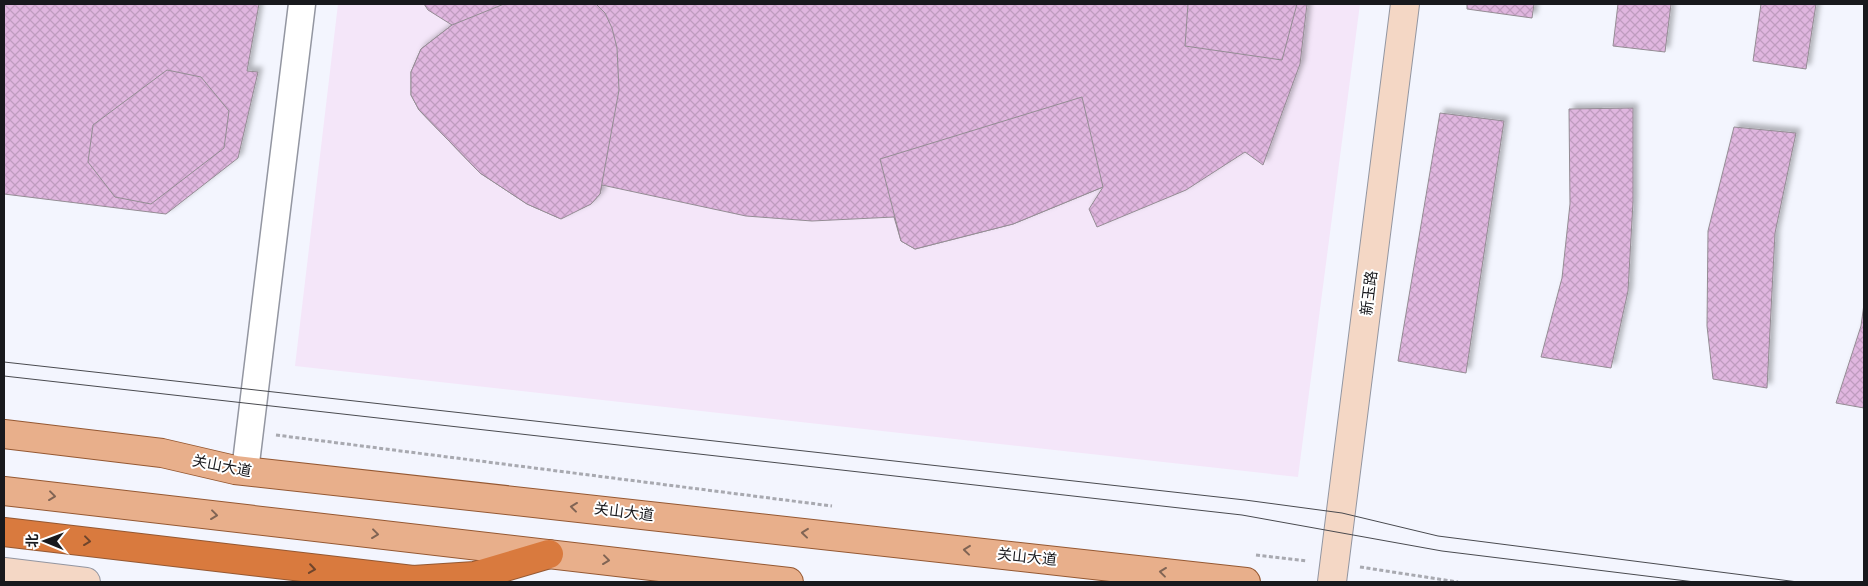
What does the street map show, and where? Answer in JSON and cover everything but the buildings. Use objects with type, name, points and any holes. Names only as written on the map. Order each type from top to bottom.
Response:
[{"type":"highway","points":[[4,532],[413,580],[475,576],[549,554]]},
{"type":"main road","name":"关山大道","points":[[4,434],[162,453],[245,471],[1246,582]]},
{"type":"main road","points":[[4,491],[789,582]]},
{"type":"street","points":[[245,471],[302,4]]},
{"type":"street","name":"新玉路","points":[[1334,573],[1406,4]]},
{"type":"street","points":[[482,582],[549,554]]},
{"type":"street","points":[[4,572],[86,582]]},
{"type":"path","points":[[250,431],[840,507]]},
{"type":"path","points":[[1248,554],[1334,573],[1458,582]]},
{"type":"shaded area","points":[[338,4],[1360,4],[1298,477],[295,366]]},
{"type":"tram line","points":[[4,362],[1245,500],[1342,513],[1438,536],[1798,582]]},
{"type":"tram line","points":[[4,376],[1242,515],[1442,551],[1695,582]]}]
